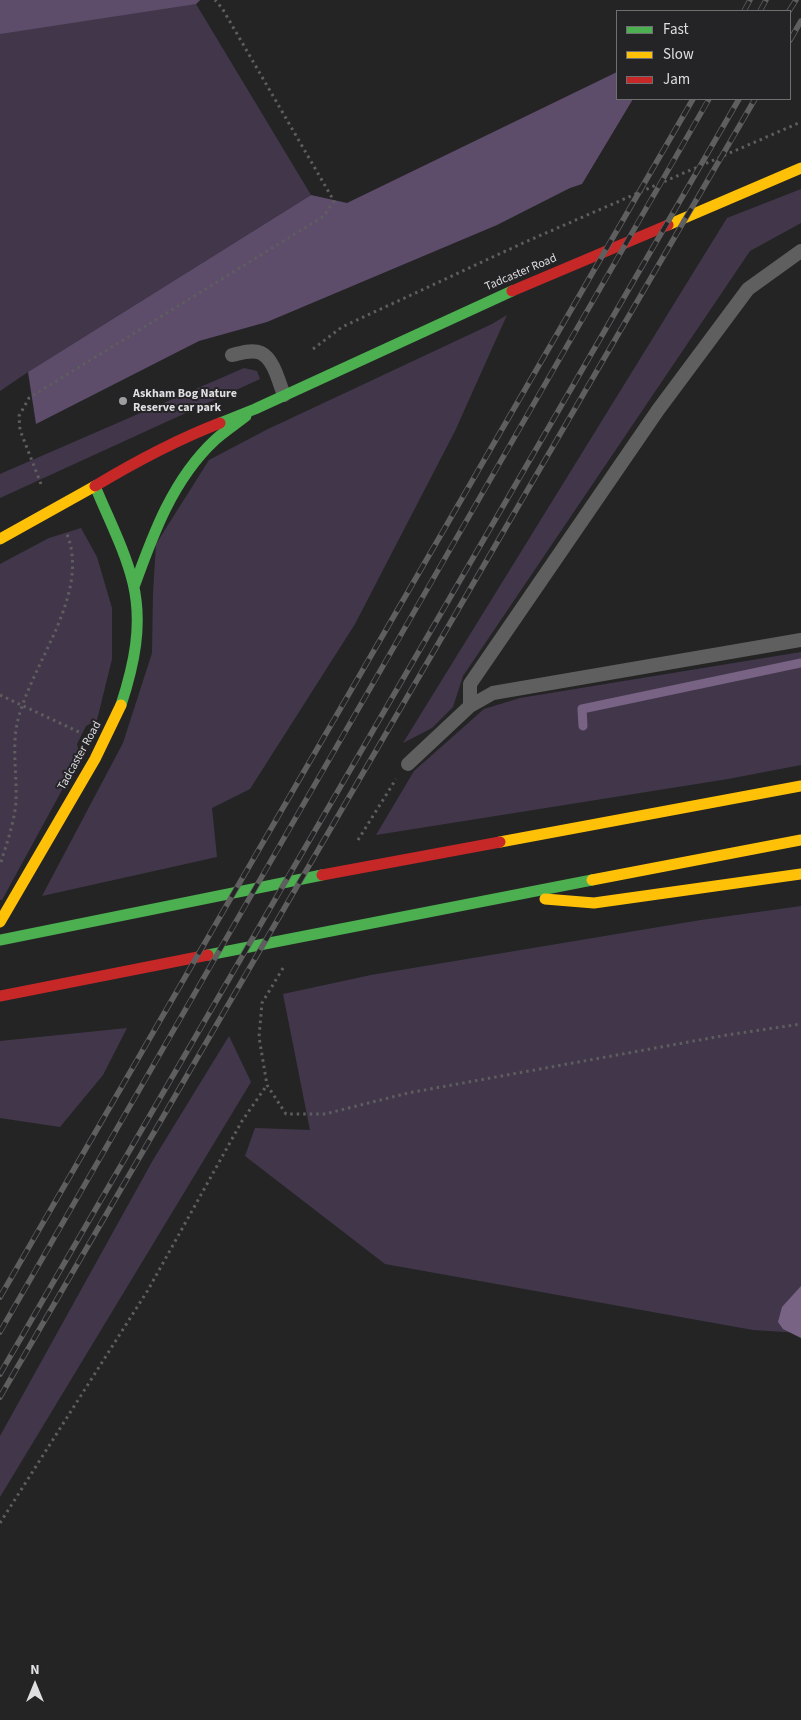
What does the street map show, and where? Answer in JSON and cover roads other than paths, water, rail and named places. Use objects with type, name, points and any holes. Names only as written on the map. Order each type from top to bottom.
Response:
[{"type":"main road","name":"Tadcaster Road","points":[[0,922],[104,744],[122,705],[132,672],[137,642],[137,609],[134,587],[95,486],[128,466],[194,433],[284,396],[508,293],[801,168]]},
{"type":"main road","name":"Tadcaster Road","points":[[134,587],[154,530],[169,500],[195,461],[211,444],[254,408]]},
{"type":"main road","points":[[0,539],[95,486]]},
{"type":"main road","points":[[0,940],[358,868],[801,786]]},
{"type":"main road","points":[[0,996],[331,930],[801,840]]},
{"type":"main road","points":[[512,896],[594,903],[801,874]]},
{"type":"lane","points":[[470,706],[470,684],[658,410],[748,289],[801,251]]},
{"type":"lane","points":[[232,355],[250,352],[261,353],[270,362],[284,396]]},
{"type":"lane","points":[[408,764],[470,706],[493,693],[801,640]]},
{"type":"waterway","points":[[583,726],[582,709],[801,663]]},
{"type":"railway","points":[[745,10],[750,0]]},
{"type":"railway","points":[[761,10],[766,0]]},
{"type":"railway","points":[[790,10],[796,0]]},
{"type":"railway","points":[[791,38],[801,21]]},
{"type":"railway","points":[[0,1297],[692,100]]},
{"type":"railway","points":[[0,1332],[708,100]]},
{"type":"railway","points":[[0,1374],[738,100]]},
{"type":"railway","points":[[0,1397],[754,100]]},
{"type":"place","name":"Askham Bog Nature Reserve car park","points":[[123,401]]}]
